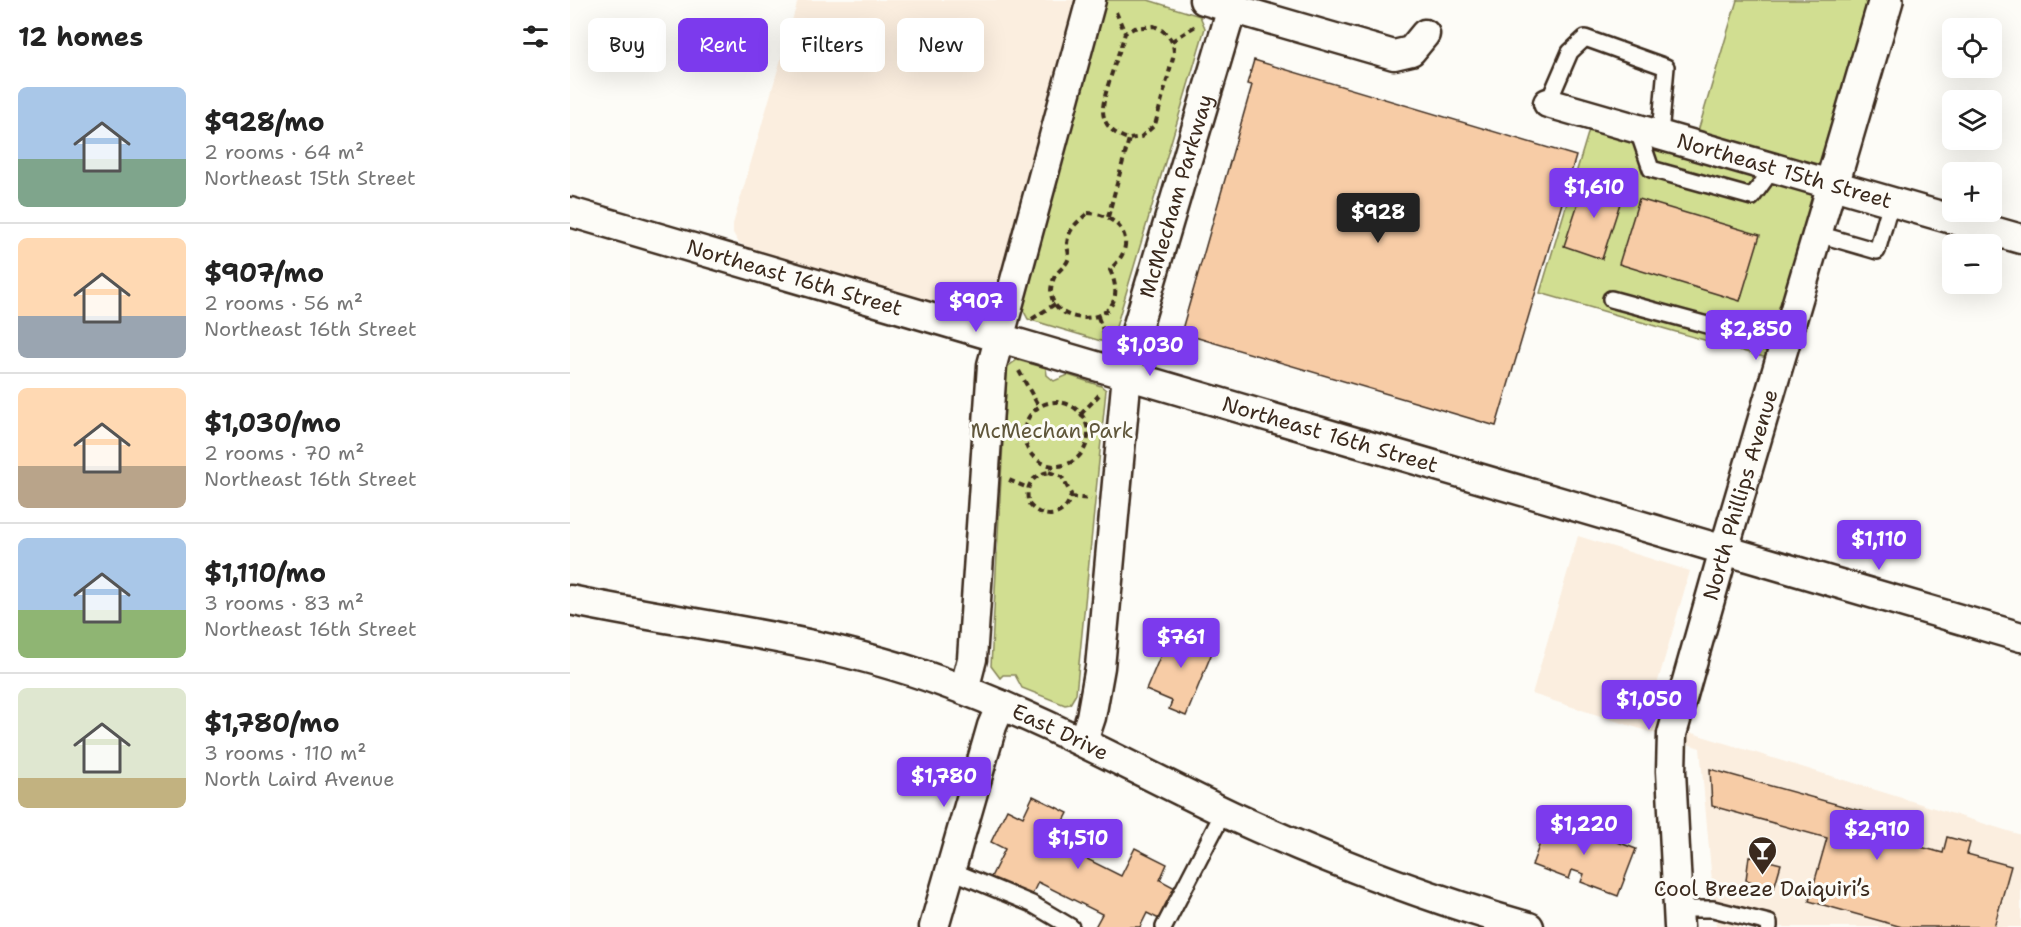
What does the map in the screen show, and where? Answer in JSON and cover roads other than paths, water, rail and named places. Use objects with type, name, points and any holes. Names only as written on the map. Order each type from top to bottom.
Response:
[{"type":"street","name":"North Phillips Avenue","points":[[1679,918],[1673,817],[1672,734],[1886,0]]},
{"type":"street","points":[[964,690],[972,659],[992,365],[1011,331],[1103,4]]},
{"type":"street","points":[[1202,12],[1233,4],[1394,55],[1411,51],[1425,34]]},
{"type":"street","name":"McMecham Parkway","points":[[1083,741],[1091,717],[1100,667],[1127,374],[1132,345],[1233,4]]},
{"type":"street","name":"Northeast 15th Street","points":[[1548,103],[2021,239]]},
{"type":"street","name":"Northeast 16th Street","points":[[570,212],[1011,331],[1127,374],[2021,637]]},
{"type":"street","name":"East Drive","points":[[570,600],[818,646],[912,671],[1001,705],[1083,741],[1224,811],[1390,882],[1470,910],[1529,927]]},
{"type":"street","points":[[934,927],[992,726],[1001,705]]},
{"type":"lane","points":[[1548,103],[1570,52],[1584,38],[1666,67],[1648,130]]},
{"type":"lane","points":[[1818,234],[1877,251],[1891,201]]},
{"type":"lane","points":[[1611,298],[1785,346]]},
{"type":"lane","points":[[1164,927],[1224,811]]},
{"type":"lane","points":[[950,870],[1032,904],[1071,927]]},
{"type":"lane","points":[[1679,918],[1713,909],[1770,923],[1768,927]]},
{"type":"place","name":"Cool Breeze Daiquiri’s","points":[[1762,876]]},
{"type":"park label","name":"McMechan Park","points":[[1052,431]]}]
